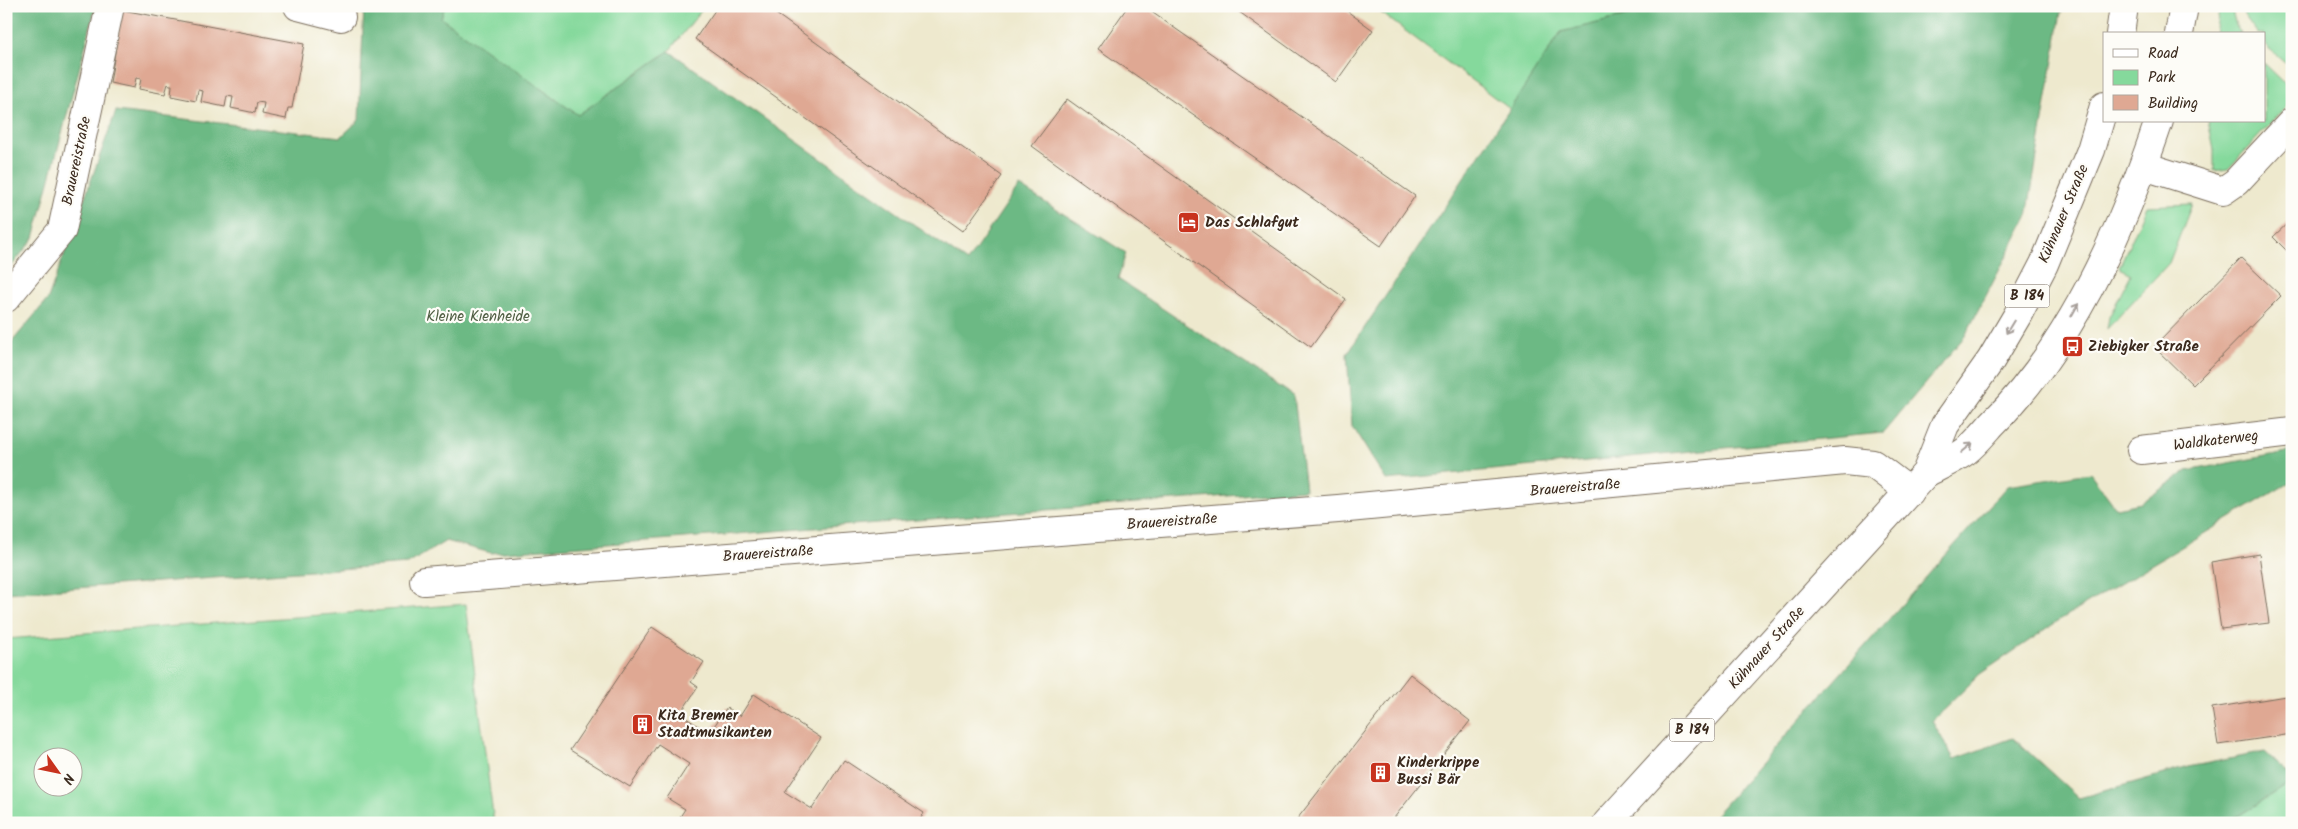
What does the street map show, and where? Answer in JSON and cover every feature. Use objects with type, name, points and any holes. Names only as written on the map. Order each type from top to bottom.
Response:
[{"type":"street","name":"Brauereistraße","points":[[6,298],[62,230],[110,6]]},
{"type":"street","points":[[298,6],[341,17]]},
{"type":"street","points":[[2120,32],[2124,6]]},
{"type":"street","points":[[2179,32],[2184,6]]},
{"type":"street","name":"Kühnauer Straße","points":[[1918,482],[1945,425],[1995,352],[2017,316],[2044,264],[2091,150],[2103,109]]},
{"type":"street","name":"Kühnauer Straße","points":[[1607,823],[1918,482],[1966,451],[2008,408],[2032,378],[2058,339],[2108,253],[2144,166],[2159,122]]},
{"type":"street","points":[[2144,166],[2223,191],[2236,182],[2292,122]]},
{"type":"street","name":"Waldkaterweg","points":[[2141,450],[2292,432]]},
{"type":"street","name":"Brauereistraße","points":[[424,581],[1338,509],[1845,461],[1873,464],[1918,482]]},
{"type":"green space","points":[[6,6],[96,6],[34,238],[6,273]]},
{"type":"green space","name":"Kleine Kienheide","points":[[364,6],[445,6],[441,18],[578,115],[669,51],[967,262],[1019,186],[1126,253],[1118,279],[1294,396],[1305,490],[491,553],[446,541],[408,564],[6,593],[6,349],[48,299],[116,111],[341,137],[359,120]]},
{"type":"green space","points":[[445,6],[705,6],[669,51],[578,115],[440,18]]},
{"type":"green space","points":[[1372,6],[1667,6],[1561,32],[1510,109]]},
{"type":"green space","points":[[1667,6],[2062,6],[2027,217],[1965,336],[1883,433],[1386,480],[1352,426],[1347,354],[1561,32]]},
{"type":"green space","points":[[2220,6],[2231,6],[2236,26],[2240,32],[2215,32]]},
{"type":"green space","points":[[2243,6],[2292,6],[2292,68],[2266,46],[2266,32],[2257,32],[2244,15]]},
{"type":"green space","points":[[2266,65],[2292,90],[2292,101],[2228,169],[2214,171],[2214,150],[2208,122],[2266,122]]},
{"type":"green space","points":[[2192,204],[2169,263],[2107,329],[2109,317],[2131,274],[2119,268],[2147,206]]},
{"type":"green space","points":[[2292,451],[2292,481],[2061,619],[1980,674],[1932,721],[1954,759],[2013,738],[2079,798],[2188,767],[2265,752],[2292,777],[2292,782],[2227,823],[1708,823],[2007,486],[2090,473],[2116,508],[2141,503],[2187,471]]},
{"type":"green space","points":[[466,604],[494,823],[6,823],[6,639]]},
{"type":"green space","points":[[2292,782],[2292,823],[2227,823]]},
{"type":"building","points":[[718,6],[765,6],[1002,176],[963,231],[695,39]]},
{"type":"building","points":[[1128,6],[1143,6],[1415,196],[1381,246],[1098,49]]},
{"type":"building","points":[[1231,6],[1340,6],[1373,30],[1336,82]]},
{"type":"building","points":[[122,10],[304,44],[292,108],[288,108],[286,119],[262,114],[264,103],[257,102],[255,113],[231,108],[233,97],[227,96],[225,107],[201,102],[203,91],[198,90],[196,101],[171,96],[172,85],[168,84],[165,94],[139,89],[141,79],[136,78],[134,88],[110,83]]},
{"type":"building","name":"Das Schlafgut","points":[[1067,99],[1346,299],[1311,347],[1032,146]]},
{"type":"building","points":[[2292,219],[2292,256],[2273,237]]},
{"type":"building","points":[[2241,258],[2281,296],[2193,385],[2154,347]]},
{"type":"building","points":[[2259,554],[2269,623],[2221,629],[2211,562]]},
{"type":"building","name":"Kita Bremer Stadtmusikanten","points":[[652,627],[704,662],[691,682],[698,687],[680,714],[709,733],[727,708],[740,716],[754,694],[821,738],[785,792],[812,809],[844,760],[924,813],[918,823],[771,823],[763,818],[760,823],[676,823],[685,809],[667,798],[689,764],[658,744],[630,787],[570,750]]},
{"type":"building","name":"Kinderkrippe Bussi Bär","points":[[1410,674],[1470,721],[1390,823],[1294,823]]},
{"type":"building","points":[[2292,695],[2292,734],[2218,745],[2212,708]]},
{"type":"place","name":"Das Schlafgut","points":[[1189,223]]},
{"type":"place","name":"Ziebigker Straße","points":[[2072,347]]},
{"type":"place","name":"Kita Bremer Stadtmusikanten","points":[[642,725]]},
{"type":"place","name":"Kinderkrippe Bussi Bär","points":[[1381,772]]}]
